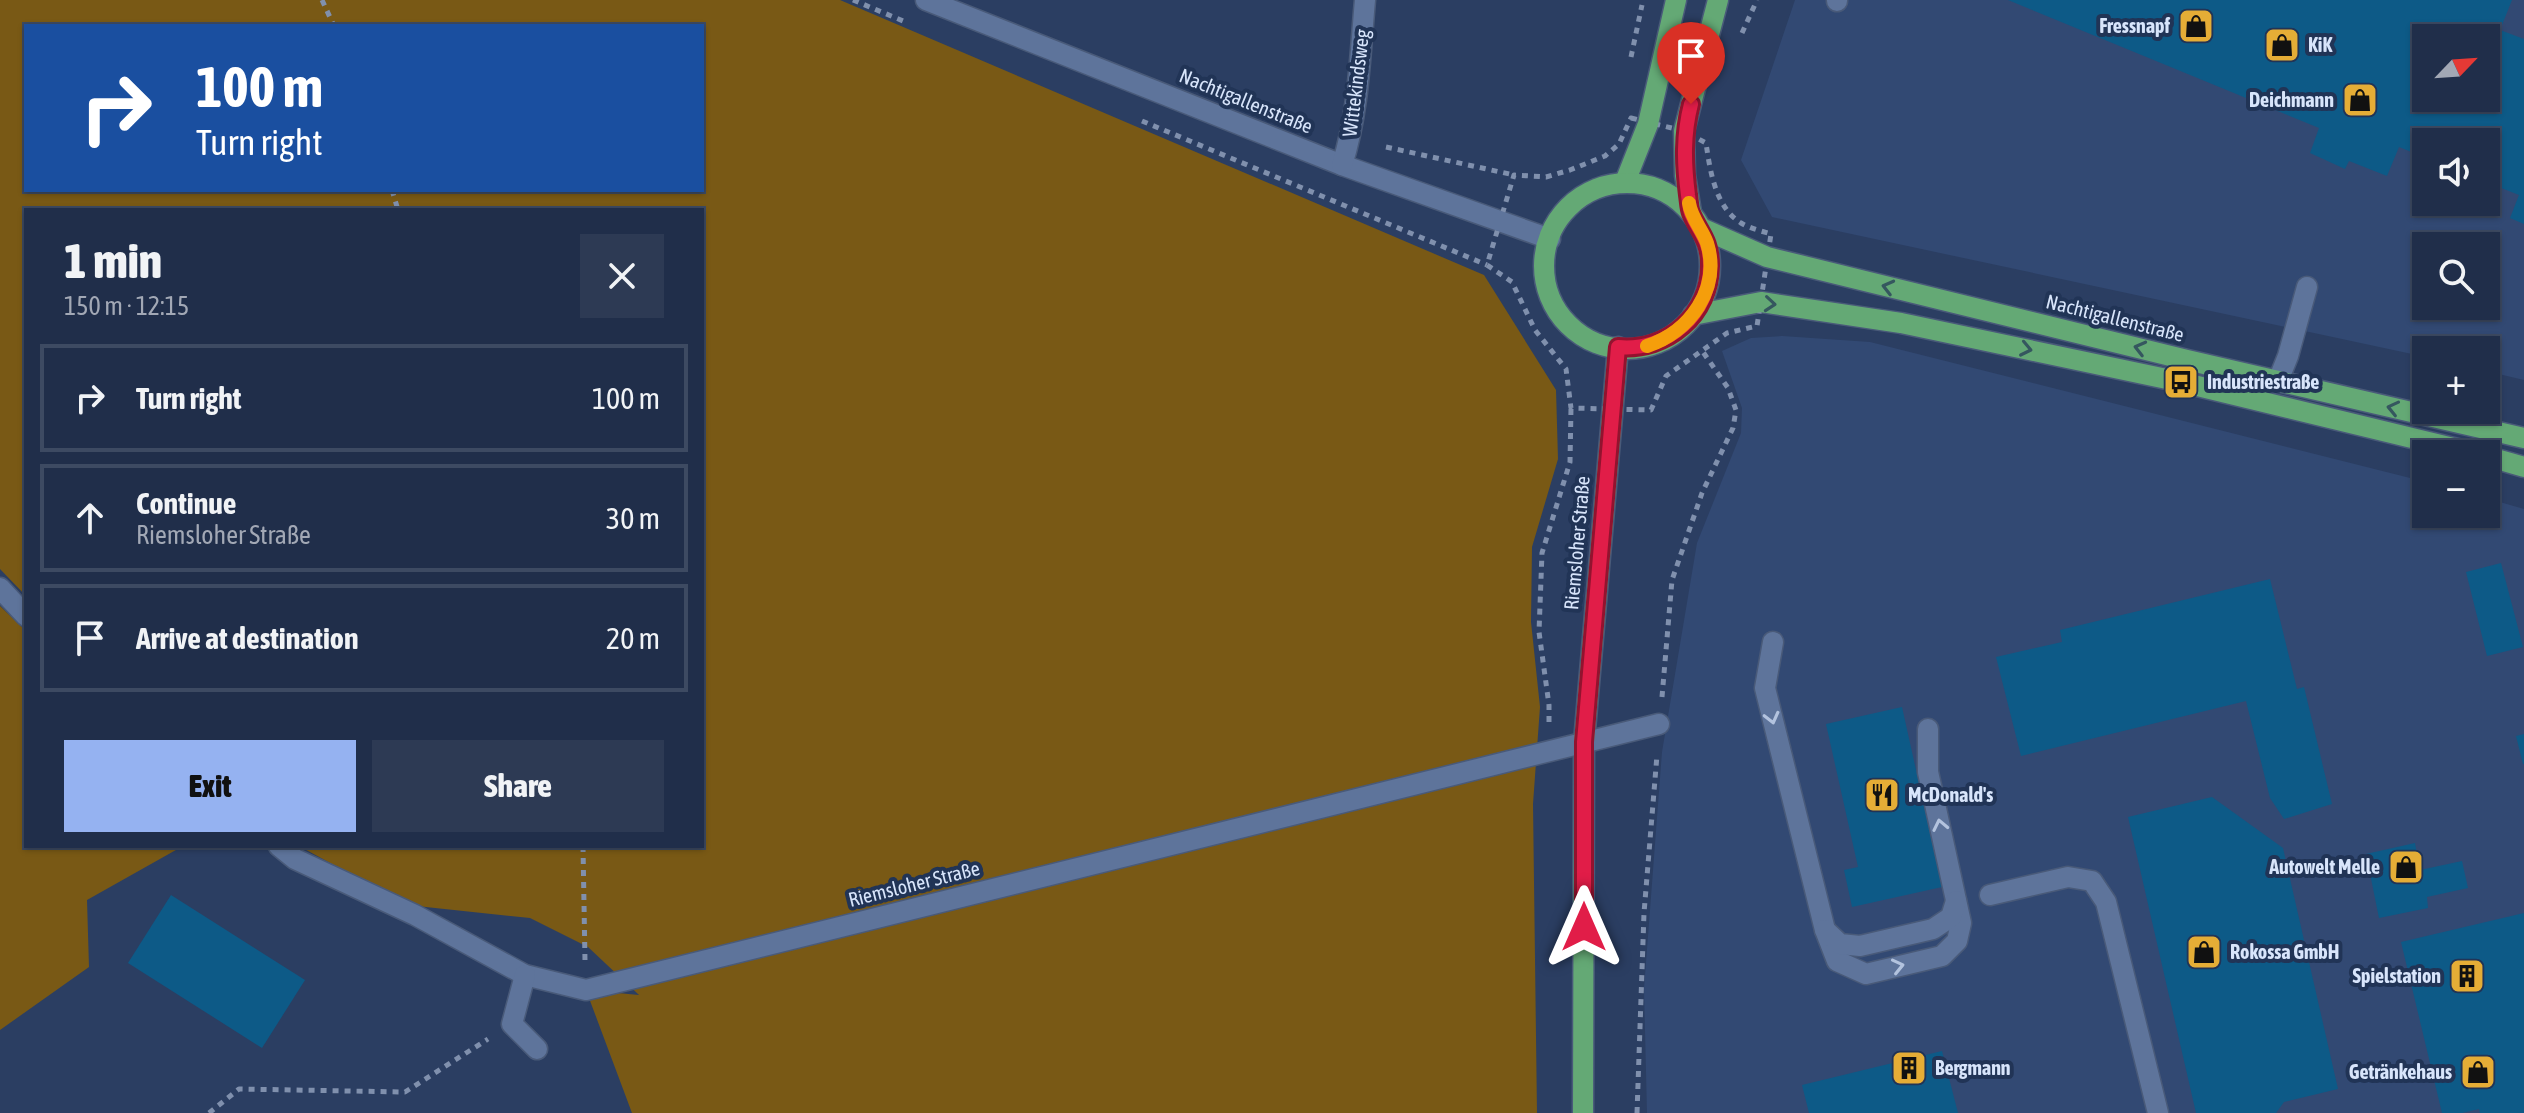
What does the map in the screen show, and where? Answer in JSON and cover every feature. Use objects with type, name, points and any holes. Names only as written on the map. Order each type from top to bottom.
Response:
[{"type":"main road","points":[[1625,182],[1648,124],[1676,0]]},
{"type":"main road","points":[[1696,220],[1677,199],[1644,184],[1625,182],[1589,192],[1561,216],[1550,239],[1544,268],[1553,303],[1578,332],[1593,341],[1618,347],[1648,346],[1666,339],[1681,329],[1703,299],[1710,273],[1707,245],[1696,220],[1685,175],[1684,131],[1718,0]]},
{"type":"main road","name":"Nachtigallenstraße","points":[[1696,220],[1767,257],[2524,438]]},
{"type":"main road","points":[[1693,315],[1761,302],[1901,323],[2181,382],[2420,440]]},
{"type":"main road","name":"Riemsloher Straße","points":[[1583,1113],[1584,742],[1618,347]]},
{"type":"main road","points":[[2500,460],[2524,467]]},
{"type":"street","name":"Nachtigallenstraße","points":[[926,0],[1342,165],[1550,239]]},
{"type":"street","name":"Wittekindsweg","points":[[1342,165],[1357,96],[1365,0]]},
{"type":"street","points":[[2278,381],[2307,287]]},
{"type":"street","points":[[0,588],[24,614]]},
{"type":"street","points":[[1773,642],[1765,688],[1825,930],[1837,961],[1866,974],[1942,956],[1957,941],[1961,923],[1928,772],[1928,729]]},
{"type":"street","name":"Riemsloher Straße","points":[[281,848],[295,859],[415,915],[525,975],[586,990],[1659,724]]},
{"type":"street","points":[[1990,895],[2068,877],[2092,881],[2106,902],[2158,1113]]},
{"type":"street","points":[[1825,930],[1840,944],[1860,946],[1933,929],[1951,917],[1956,901]]},
{"type":"street","points":[[525,975],[512,1024],[537,1049]]},
{"type":"path","points":[[322,0],[333,24]]},
{"type":"path","points":[[853,0],[911,24]]},
{"type":"path","points":[[1350,139],[1514,175],[1546,177],[1605,156],[1619,144],[1631,118],[1684,131],[1706,143],[1711,177],[1723,204],[1740,222],[1771,234],[1757,326],[1727,333],[1666,376],[1651,410],[1571,408]]},
{"type":"path","points":[[1142,121],[1487,265],[1512,282],[1535,330],[1566,369],[1571,408],[1570,462],[1542,553],[1539,632],[1549,705],[1549,751]]},
{"type":"path","points":[[1487,265],[1514,175]]},
{"type":"path","points":[[583,848],[586,990]]},
{"type":"path","points":[[209,1113],[239,1089],[405,1092],[512,1024]]},
{"type":"shaded area","points":[[0,0],[840,0],[1484,275],[1556,390],[1558,459],[1532,547],[1531,622],[1540,707],[1533,804],[1537,1113],[632,1113],[586,990],[639,995],[588,947],[530,918],[407,905],[303,848],[704,848],[704,208],[24,208],[24,594],[0,569]]},
{"type":"shaded area","points":[[1795,0],[2524,0],[2524,380],[2500,374],[2500,336],[2412,336],[2412,354],[1772,217],[1741,160]]},
{"type":"shaded area","points":[[1782,336],[1870,342],[2412,478],[2412,528],[2500,528],[2500,502],[2524,509],[2524,1113],[1647,1113],[1644,989],[1662,752],[1697,543],[1741,433],[1742,408],[1722,351],[1751,338]]},
{"type":"shaded area","points":[[0,606],[24,629],[24,848],[179,848],[87,900],[89,967],[0,1030]]},
{"type":"building","points":[[2008,0],[2512,0],[2500,30],[2524,39],[2524,224],[2510,218],[2519,195],[2500,188],[2500,128],[2412,128],[2412,152],[2399,147],[2387,176],[2349,161],[2345,169],[2310,153],[2319,128]]},
{"type":"building","points":[[2501,563],[2523,647],[2487,656],[2466,572]]},
{"type":"building","points":[[2270,579],[2297,689],[2304,687],[2332,804],[2284,819],[2270,798],[2246,701],[2021,756],[1996,657],[2062,642],[2060,630]]},
{"type":"building","name":"McDonald's","points":[[1902,707],[1942,887],[1852,907],[1844,870],[1858,867],[1826,724]]},
{"type":"building","points":[[2524,734],[2524,764],[2523,764],[2516,736]]},
{"type":"building","points":[[2212,797],[2283,848],[2338,1089],[2284,1102],[2276,1113],[2196,1113],[2128,817]]},
{"type":"building","points":[[2415,843],[2420,870],[2462,861],[2468,888],[2427,897],[2428,908],[2379,918],[2366,854]]},
{"type":"building","points":[[171,895],[305,980],[262,1048],[128,963]]},
{"type":"building","points":[[2524,913],[2524,1113],[2480,1113],[2479,1109],[2442,1113],[2401,942]]},
{"type":"building","name":"Bergmann","points":[[1942,1051],[1958,1113],[1809,1113],[1802,1085]]},
{"type":"slow traffic","points":[[1647,346],[1681,329],[1703,299],[1709,282],[1707,245],[1689,203]]},
{"type":"place","name":"Fressnapf","points":[[2196,26]]},
{"type":"place","name":"KiK","points":[[2282,45]]},
{"type":"place","name":"Deichmann","points":[[2360,100]]},
{"type":"place","name":"Industriestraße","points":[[2181,382]]},
{"type":"place","name":"McDonald's","points":[[1882,795]]},
{"type":"place","name":"Autowelt Melle","points":[[2406,867]]},
{"type":"place","name":"Rokossa GmbH","points":[[2204,952]]},
{"type":"place","name":"Spielstation","points":[[2467,976]]},
{"type":"place","name":"Bergmann","points":[[1909,1068]]},
{"type":"place","name":"Getränkehaus","points":[[2478,1072]]},
{"type":"route","points":[[1584,927],[1584,742],[1618,347],[1648,346],[1681,329],[1703,299],[1709,282],[1707,245],[1691,212],[1685,175],[1684,131],[1691,104]]}]
